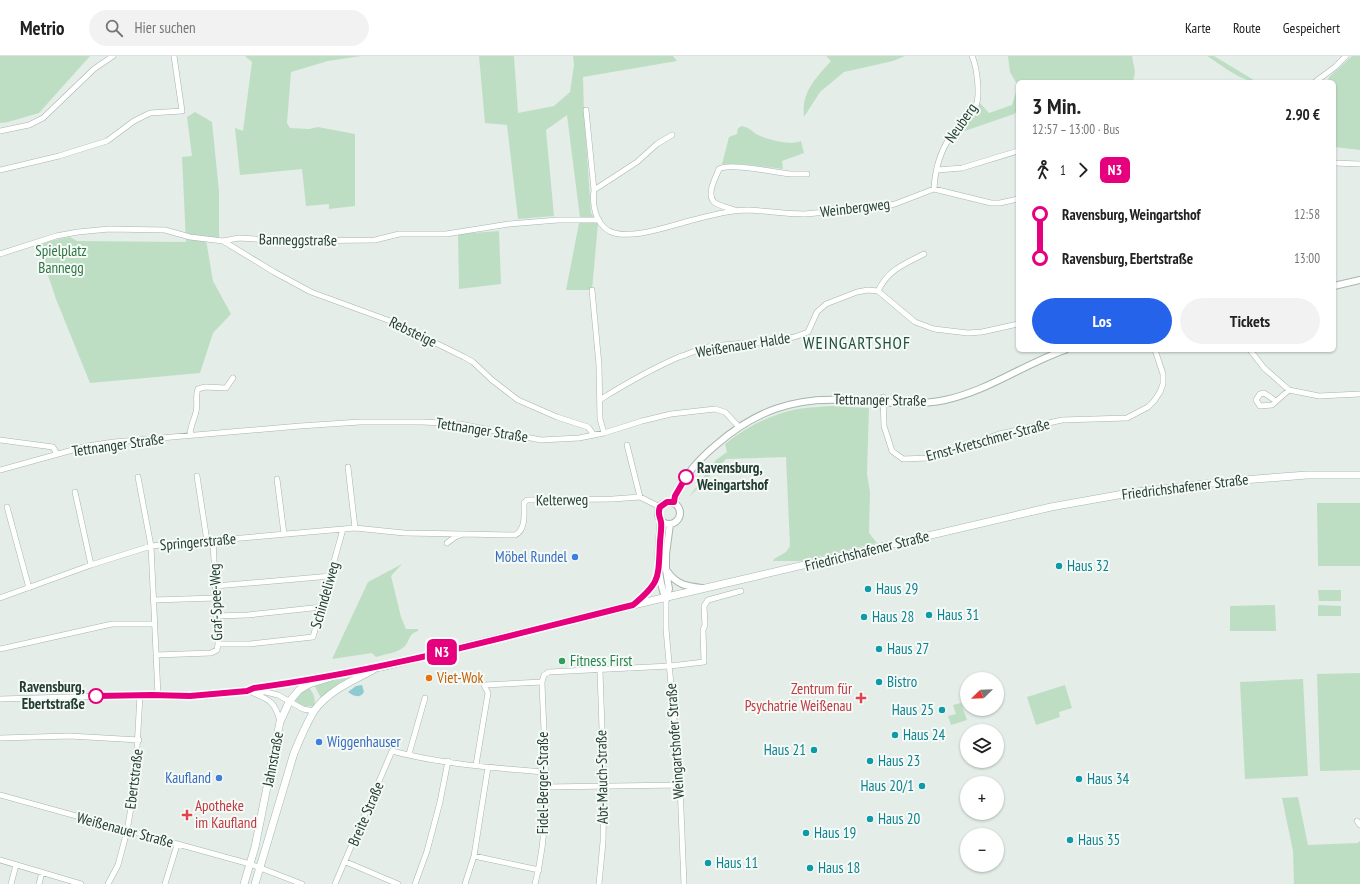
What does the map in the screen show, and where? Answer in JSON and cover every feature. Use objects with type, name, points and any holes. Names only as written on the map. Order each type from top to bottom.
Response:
[{"type":"main road","name":"Friedrichshafener Straße","points":[[329,677],[381,667],[633,605],[666,599],[1036,511],[1129,493],[1230,481],[1307,475],[1360,475]]},
{"type":"main road","name":"Friedrichshafener Straße","points":[[314,711],[330,695],[345,684],[381,667]]},
{"type":"main road","name":"Jahnstraße","points":[[244,884],[256,847],[280,722],[289,702],[299,690],[309,684],[329,677]]},
{"type":"main road","name":"Jahnstraße","points":[[255,884],[294,753],[302,733],[314,711]]},
{"type":"street","points":[[0,131],[29,125],[43,118],[94,69],[113,56]]},
{"type":"street","points":[[0,170],[59,156],[107,141],[141,117],[150,113],[182,111],[174,56]]},
{"type":"street","name":"Neuberg","points":[[934,189],[939,158],[948,140],[962,121],[974,109],[977,102],[978,97],[975,65],[972,56]]},
{"type":"street","points":[[1318,80],[1346,56]]},
{"type":"street","name":"Weinbergweg","points":[[586,110],[594,190],[592,200],[594,211],[608,231],[616,233],[642,234],[694,220],[736,211],[748,210],[803,214],[886,206],[934,189]]},
{"type":"street","points":[[594,190],[637,162],[657,144],[672,134]]},
{"type":"street","points":[[937,170],[962,168],[1016,152]]},
{"type":"street","points":[[1336,163],[1360,164]]},
{"type":"street","name":"Weinbergweg","points":[[736,211],[714,202],[711,196],[719,169],[722,167],[739,167],[792,174],[807,174]]},
{"type":"street","points":[[934,189],[991,202],[1000,203],[1016,200]]},
{"type":"street","name":"Banneggstraße","points":[[0,254],[56,236],[109,229],[165,230],[190,237],[223,241],[238,238],[286,241],[375,240],[399,234],[446,234],[537,221],[599,220]]},
{"type":"street","name":"Rebsteige","points":[[223,241],[274,272],[311,292],[393,322],[464,357],[473,362],[492,380],[518,400],[557,417],[588,427],[594,436]]},
{"type":"street","points":[[924,254],[905,263],[888,275],[883,280],[878,291],[915,322],[934,329],[968,332],[982,332],[1016,324]]},
{"type":"street","points":[[1336,286],[1360,280]]},
{"type":"street","points":[[592,290],[601,400],[600,419],[604,433]]},
{"type":"street","name":"Weißenauer Halde","points":[[601,400],[638,376],[698,350],[709,347],[777,340],[802,335],[808,332],[817,312],[826,304],[857,292],[868,290],[878,291]]},
{"type":"street","name":"Tettnanger Straße","points":[[674,502],[681,485],[709,450],[739,427],[762,414],[794,402],[826,399],[883,400],[918,403],[954,398],[987,385],[1047,356],[1059,352]]},
{"type":"street","name":"Ernst-Kretschmer-Straße","points":[[883,400],[884,426],[892,451],[903,459],[928,458],[999,434],[1062,420],[1127,418],[1140,412],[1154,401],[1162,384],[1163,374],[1156,352]]},
{"type":"street","points":[[1252,352],[1264,368],[1289,390],[1319,396],[1360,394]]},
{"type":"street","points":[[190,435],[190,430],[196,411],[198,389],[205,387],[226,388],[233,378]]},
{"type":"street","points":[[1276,401],[1289,390]]},
{"type":"street","name":"Tettnanger Straße","points":[[0,470],[87,446],[114,442],[360,422],[423,422],[460,424],[541,440],[594,436],[642,421],[671,414],[715,409],[725,412],[739,427]]},
{"type":"street","points":[[0,440],[53,447],[58,454]]},
{"type":"street","points":[[627,445],[640,497],[660,507]]},
{"type":"street","points":[[348,467],[355,528]]},
{"type":"street","points":[[197,476],[207,541]]},
{"type":"street","points":[[138,477],[151,546],[158,695]]},
{"type":"street","points":[[277,479],[284,534]]},
{"type":"street","points":[[75,492],[91,565]]},
{"type":"street","name":"Kelterweg","points":[[404,533],[515,535],[520,533],[523,528],[524,503],[527,500],[613,499],[640,497]]},
{"type":"street","points":[[661,520],[667,524],[676,521],[680,515],[679,508],[674,502],[667,502],[660,507],[658,512],[661,520],[659,569],[661,587],[666,599]]},
{"type":"street","points":[[7,507],[29,588]]},
{"type":"street","points":[[666,599],[670,589],[666,570],[667,541],[670,524]]},
{"type":"street","name":"Springerstraße","points":[[0,598],[91,565],[151,546],[355,528],[404,533]]},
{"type":"street","name":"Schindeliweg","points":[[218,644],[250,644],[313,637],[343,529]]},
{"type":"street","points":[[447,543],[455,537],[463,534]]},
{"type":"street","name":"Graf-Spee-Weg","points":[[156,655],[211,653],[217,650],[218,644],[213,540]]},
{"type":"street","points":[[633,605],[652,588],[656,581],[659,569]]},
{"type":"street","points":[[666,570],[673,579],[681,584],[709,588]]},
{"type":"street","points":[[215,586],[331,576]]},
{"type":"street","points":[[476,765],[488,693],[484,685],[542,682],[544,675],[549,672],[600,671],[704,662],[703,630],[706,625],[705,602],[741,591]]},
{"type":"street","points":[[153,600],[216,598]]},
{"type":"street","name":"Weingartshofer Straße","points":[[666,599],[665,617],[680,785],[684,884]]},
{"type":"street","points":[[216,616],[248,615],[322,607]]},
{"type":"street","points":[[0,649],[112,624],[154,624]]},
{"type":"street","name":"Abt-Mauch-Straße","points":[[599,884],[603,842],[604,787],[600,671]]},
{"type":"street","points":[[247,691],[254,688],[329,677]]},
{"type":"street","name":"Fidel-Berger-Straße","points":[[535,884],[544,839],[542,682]]},
{"type":"street","points":[[247,691],[272,702],[277,710],[280,722]]},
{"type":"street","points":[[0,699],[140,695],[190,696],[247,691],[266,692],[278,695],[304,709],[314,711]]},
{"type":"street","name":"Ebertstraße","points":[[108,884],[118,865],[135,784],[139,740],[140,695]]},
{"type":"street","points":[[425,698],[409,754],[488,767],[544,772]]},
{"type":"street","points":[[0,738],[70,736],[139,740]]},
{"type":"street","name":"Breite Straße","points":[[336,884],[392,751],[409,754]]},
{"type":"street","points":[[415,884],[427,852],[440,802],[448,761]]},
{"type":"street","points":[[465,884],[474,856],[488,767]]},
{"type":"street","points":[[544,787],[680,785]]},
{"type":"street","name":"Weißenauer Straße","points":[[0,795],[250,864]]},
{"type":"street","points":[[165,884],[177,845]]},
{"type":"street","points":[[474,856],[539,870]]},
{"type":"street","points":[[0,860],[42,872],[69,882],[81,884]]},
{"type":"street","points":[[346,862],[398,884]]},
{"type":"street","points":[[250,864],[302,884]]},
{"type":"street","points":[[11,884],[16,865]]},
{"type":"street","points":[[39,884],[42,872]]},
{"type":"green space","points":[[0,56],[90,56],[39,113],[0,123]]},
{"type":"green space","points":[[245,56],[361,56],[328,61],[291,72],[287,123],[290,128],[309,129],[318,127],[355,134],[355,206],[329,209],[329,204],[306,206],[302,169],[240,175],[235,128],[243,131],[252,62]]},
{"type":"green space","points":[[479,56],[514,56],[518,113],[554,106],[570,92],[574,65],[573,56],[673,56],[677,61],[583,77],[591,213],[598,223],[592,290],[566,290],[580,218],[567,115],[546,130],[554,216],[518,219],[507,125],[485,123]]},
{"type":"green space","points":[[826,56],[905,56],[893,61],[844,72],[820,92],[804,117],[807,93],[815,80],[831,61]]},
{"type":"green space","points":[[1008,56],[1132,56],[1135,72],[1133,80],[1016,80],[1016,82],[1010,72]]},
{"type":"green space","points":[[1207,56],[1214,56],[1254,80],[1245,79]]},
{"type":"green space","points":[[1352,56],[1360,56],[1360,150],[1336,147],[1336,80],[1328,80],[1329,77]]},
{"type":"green space","points":[[1016,92],[1016,112],[1014,114],[956,134],[980,103],[989,113],[1012,105]]},
{"type":"green space","name":"Spielplatz Bannegg","points":[[195,112],[212,122],[219,191],[219,238],[206,240],[213,281],[231,314],[213,333],[200,373],[90,383],[56,299],[38,245],[70,237],[77,241],[186,242],[182,157],[192,156],[187,117]]},
{"type":"green space","points":[[742,126],[760,136],[772,140],[791,143],[801,141],[804,153],[782,161],[783,169],[742,164],[722,164],[729,137],[737,134],[738,128]]},
{"type":"green space","points":[[499,231],[501,284],[459,289],[458,234]]},
{"type":"green space","points":[[832,406],[869,408],[867,474],[870,492],[869,533],[877,543],[800,561],[773,561],[786,552],[790,546],[786,457],[726,459],[689,497],[716,460],[727,452],[725,444],[741,432],[759,422],[788,411]]},
{"type":"green space","points":[[1317,503],[1360,503],[1360,566],[1318,566]]},
{"type":"green space","points":[[402,564],[391,576],[401,617],[406,629],[418,629],[418,631],[412,634],[404,647],[394,652],[376,657],[372,653],[332,659],[368,582]]},
{"type":"green space","points":[[1318,590],[1341,590],[1341,601],[1319,601]]},
{"type":"green space","points":[[1275,605],[1276,631],[1230,631],[1230,606]]},
{"type":"green space","points":[[1318,605],[1341,606],[1341,616],[1318,616]]},
{"type":"green space","points":[[1360,673],[1360,770],[1320,771],[1317,674]]},
{"type":"green space","points":[[350,677],[321,698],[314,685]]},
{"type":"green space","points":[[1303,679],[1308,776],[1245,779],[1240,682]]},
{"type":"green space","points":[[1065,685],[1072,708],[1059,712],[1060,717],[1036,725],[1027,697]]},
{"type":"green space","points":[[309,688],[314,696],[314,706],[303,706],[294,700],[303,690]]},
{"type":"green space","points":[[960,703],[960,716],[966,716],[967,720],[951,725],[948,716],[956,714],[953,705]]},
{"type":"green space","points":[[1298,797],[1308,845],[1358,843],[1360,841],[1360,884],[1294,884],[1293,851],[1282,798]]},
{"type":"water","points":[[362,685],[364,692],[361,696],[354,696],[348,692],[356,686]]},
{"type":"bus line","name":"N3","points":[[96,696],[190,696],[247,691],[254,688],[329,677],[381,667],[633,605],[652,588],[656,581],[659,569],[661,520],[658,512],[660,507],[664,503],[674,502],[675,496],[686,477]]},
{"type":"place","name":"Ravensburg, Weingartshof","points":[[686,477]]},
{"type":"place","name":"Möbel Rundel","points":[[575,557]]},
{"type":"place","name":"Haus 32","points":[[1059,566]]},
{"type":"place","name":"Haus 29","points":[[868,589]]},
{"type":"place","name":"Haus 31","points":[[929,615]]},
{"type":"place","name":"Haus 28","points":[[864,617]]},
{"type":"place","name":"Haus 27","points":[[879,649]]},
{"type":"place","name":"Fitness First","points":[[562,661]]},
{"type":"place","name":"Viet-Wok","points":[[429,678]]},
{"type":"place","name":"Bistro","points":[[879,682]]},
{"type":"place","name":"Ravensburg, Ebertstraße","points":[[96,696]]},
{"type":"place","name":"Zentrum für Psychatrie Weißenau","points":[[861,698]]},
{"type":"place","name":"Haus 25","points":[[942,710]]},
{"type":"place","name":"Haus 24","points":[[895,735]]},
{"type":"place","name":"Wiggenhauser","points":[[319,742]]},
{"type":"place","name":"Haus 21","points":[[814,750]]},
{"type":"place","name":"Haus 23","points":[[870,761]]},
{"type":"place","name":"Kaufland","points":[[219,778]]},
{"type":"place","name":"Haus 34","points":[[1079,779]]},
{"type":"place","name":"Haus 20/1","points":[[922,786]]},
{"type":"place","name":"Apotheke im Kaufland","points":[[187,815]]},
{"type":"place","name":"Haus 20","points":[[870,819]]},
{"type":"place","name":"Haus 19","points":[[806,833]]},
{"type":"place","name":"Haus 35","points":[[1070,840]]},
{"type":"place","name":"Haus 11","points":[[708,863]]},
{"type":"place","name":"Haus 18","points":[[810,868]]},
{"type":"district","name":"WEINGARTSHOF","points":[[857,343]]}]
